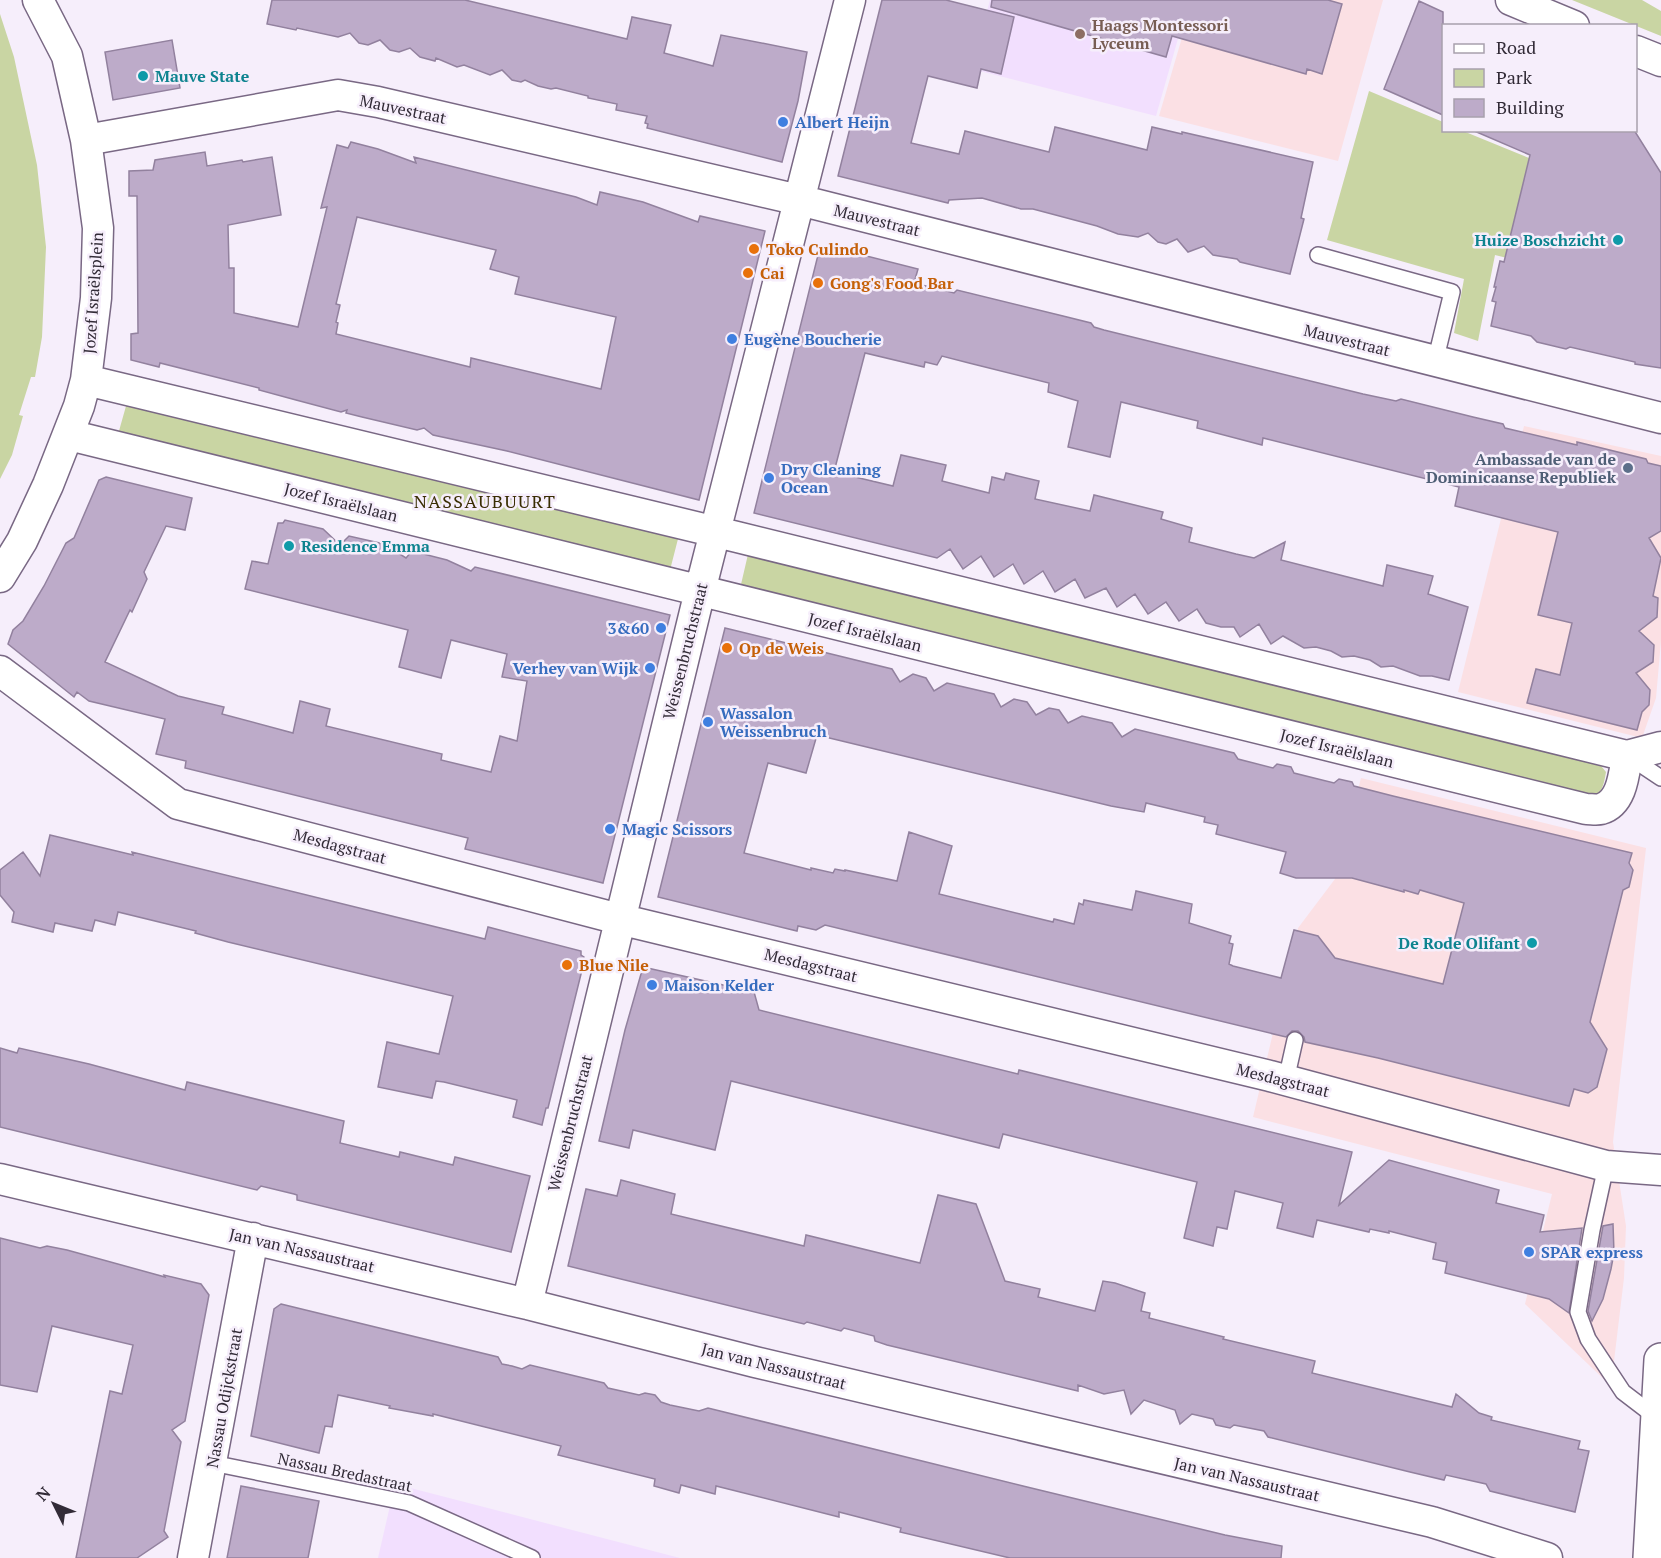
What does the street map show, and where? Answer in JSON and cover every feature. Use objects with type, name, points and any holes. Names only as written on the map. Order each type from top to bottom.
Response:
[{"type":"main road","points":[[1650,1558],[1661,1360]]},
{"type":"street","name":"Jozef Israëlsplein","points":[[0,577],[22,541],[69,435],[86,381],[96,298],[98,228],[86,140],[67,56],[38,0]]},
{"type":"street","name":"Weissenbruchstraat","points":[[527,1304],[700,591],[850,0]]},
{"type":"street","points":[[1511,0],[1569,24]]},
{"type":"street","points":[[1637,52],[1661,61]]},
{"type":"street","name":"Mauvestraat","points":[[86,140],[338,95],[378,102],[799,200],[1661,418]]},
{"type":"street","points":[[86,381],[1627,756],[1661,747]]},
{"type":"street","name":"Jozef Israëlslaan","points":[[69,435],[1586,809],[1602,809],[1615,800],[1621,788],[1627,756]]},
{"type":"street","name":"Mesdagstraat","points":[[0,671],[178,804],[619,919],[1278,1078],[1606,1166],[1661,1170]]},
{"type":"street","name":"Jan van Nassaustraat","points":[[0,1179],[527,1304],[766,1365],[1432,1522],[1547,1558]]},
{"type":"street","name":"Nassau Odijckstraat","points":[[193,1558],[253,1238]]},
{"type":"lane","points":[[1318,255],[1452,292],[1435,362]]},
{"type":"lane","points":[[1627,756],[1661,778]]},
{"type":"lane","points":[[1278,1078],[1295,1040]]},
{"type":"lane","points":[[1606,1166],[1578,1312],[1588,1339],[1623,1392],[1657,1418]]},
{"type":"lane","name":"Nassau Bredastraat","points":[[212,1463],[409,1503],[532,1558]]},
{"type":"shaded area","name":"Haags Montessori Lyceum","points":[[990,0],[1189,0],[1156,116],[972,69]]},
{"type":"shaded area","points":[[1193,0],[1383,0],[1338,161],[1159,116]]},
{"type":"shaded area","points":[[1524,426],[1661,456],[1661,641],[1656,698],[1642,738],[1458,692]]},
{"type":"shaded area","points":[[1361,778],[1646,848],[1613,1142],[1626,1226],[1624,1278],[1611,1386],[1525,1304],[1552,1194],[1253,1117],[1298,928],[1335,879]]},
{"type":"shaded area","points":[[395,1484],[680,1558],[378,1558]]},
{"type":"green space","points":[[1572,0],[1642,0],[1661,11],[1661,36],[1637,26],[1637,24],[1631,24]]},
{"type":"green space","points":[[0,14],[14,57],[37,165],[46,247],[42,337],[35,377],[31,377],[19,415],[23,416],[12,455],[0,479]]},
{"type":"green space","points":[[1369,91],[1442,122],[1442,132],[1465,132],[1529,158],[1562,272],[1495,255],[1478,341],[1454,333],[1464,279],[1327,240]]},
{"type":"green space","points":[[128,399],[679,535],[669,574],[117,438]]},
{"type":"green space","points":[[749,550],[1598,762],[1606,772],[1604,783],[1594,798],[739,593]]},
{"type":"building","points":[[272,0],[465,0],[627,39],[632,17],[671,25],[664,53],[713,66],[721,35],[807,52],[798,101],[782,162],[647,128],[648,124],[645,123],[647,116],[616,110],[617,104],[556,88],[538,86],[525,80],[521,82],[512,80],[502,70],[490,75],[464,65],[457,67],[436,58],[435,61],[420,57],[410,48],[399,52],[390,50],[380,40],[368,45],[359,43],[350,33],[338,37],[267,24]]},
{"type":"building","points":[[882,0],[946,0],[1014,17],[1001,74],[981,69],[977,88],[928,76],[911,143],[959,154],[965,131],[1049,152],[1055,127],[1147,150],[1152,127],[1313,162],[1301,218],[1304,219],[1290,274],[1240,262],[1237,259],[1213,255],[1204,246],[1188,252],[1177,239],[1166,244],[1158,242],[1148,233],[1138,237],[1118,234],[1033,209],[1021,209],[982,198],[949,200],[948,203],[838,176]]},
{"type":"building","points":[[992,0],[1328,0],[1342,4],[1322,74],[1307,69],[1306,74],[1172,36],[1166,57],[991,7]]},
{"type":"building","points":[[1419,1],[1443,12],[1442,115],[1384,89]]},
{"type":"building","name":"Mauve State","points":[[172,40],[180,88],[113,100],[105,52]]},
{"type":"building","name":"Huize Boschzicht","points":[[1477,132],[1635,132],[1661,173],[1661,368],[1635,364],[1635,362],[1570,347],[1566,349],[1537,342],[1531,336],[1491,326],[1496,302],[1492,301],[1496,287],[1494,287],[1500,261],[1504,262],[1530,155]]},
{"type":"building","points":[[351,142],[416,163],[414,157],[576,197],[597,205],[600,192],[643,202],[698,222],[700,216],[765,231],[699,500],[507,451],[433,435],[424,428],[417,430],[346,413],[347,410],[341,412],[160,363],[159,367],[131,360],[131,334],[138,333],[137,196],[129,196],[129,171],[153,170],[155,160],[205,152],[207,166],[272,157],[281,215],[228,225],[229,268],[234,268],[234,313],[298,327],[327,207],[321,208],[337,145],[348,148]],"holes":[[[357,217],[496,250],[490,269],[519,277],[515,294],[616,317],[601,389],[471,358],[470,367],[336,334],[340,305],[336,304]]]},
{"type":"building","points":[[827,246],[918,269],[914,283],[954,293],[957,290],[1091,323],[1094,327],[1104,330],[1363,394],[1396,401],[1401,399],[1503,424],[1505,428],[1646,459],[1648,463],[1661,466],[1661,531],[1649,538],[1661,558],[1653,596],[1658,598],[1657,617],[1639,631],[1654,645],[1653,662],[1636,673],[1650,690],[1649,705],[1642,712],[1637,730],[1527,703],[1536,669],[1560,675],[1572,623],[1538,615],[1558,532],[1455,506],[1459,487],[1263,438],[1262,445],[1197,428],[1198,421],[1121,402],[1110,457],[1068,447],[1078,401],[1048,392],[1049,383],[942,356],[937,365],[925,362],[924,367],[865,353],[834,472],[893,486],[901,455],[946,465],[942,481],[989,493],[992,477],[1004,480],[1006,473],[1039,481],[1035,499],[1090,511],[1094,495],[1163,512],[1161,519],[1192,528],[1189,542],[1236,554],[1254,558],[1285,542],[1281,560],[1383,586],[1387,565],[1433,576],[1428,594],[1468,607],[1449,680],[1420,676],[1393,666],[1381,667],[1370,660],[1354,656],[1342,657],[1316,647],[1304,648],[1283,636],[1271,644],[1259,624],[1240,637],[1234,627],[1221,627],[1206,623],[1197,609],[1179,621],[1166,602],[1148,614],[1135,594],[1117,607],[1106,588],[1085,598],[1075,579],[1055,592],[1043,571],[1024,584],[1013,564],[994,577],[981,556],[963,569],[950,549],[937,558],[754,513],[819,251],[825,252]]},
{"type":"building","points":[[106,477],[192,498],[185,530],[166,526],[144,572],[147,579],[105,662],[178,696],[224,707],[222,714],[293,733],[300,701],[330,709],[326,726],[442,754],[441,760],[491,772],[500,736],[517,741],[527,681],[502,677],[507,654],[451,640],[441,678],[399,667],[408,630],[245,589],[252,561],[268,564],[278,523],[283,523],[285,520],[323,529],[340,545],[349,536],[384,544],[406,558],[412,551],[447,560],[471,571],[475,567],[670,615],[603,883],[465,849],[468,838],[185,768],[186,761],[156,754],[165,719],[89,701],[77,692],[74,697],[8,644],[13,630],[23,621],[66,543],[74,538],[99,480]]},
{"type":"building","points":[[725,628],[892,669],[900,682],[913,674],[926,678],[934,691],[947,683],[994,694],[1001,707],[1014,699],[1027,702],[1036,715],[1049,708],[1059,710],[1068,723],[1082,716],[1112,723],[1122,737],[1135,729],[1234,753],[1238,759],[1273,768],[1277,764],[1291,767],[1294,773],[1334,783],[1339,779],[1352,782],[1354,786],[1393,796],[1632,853],[1629,863],[1633,870],[1629,887],[1623,890],[1590,1022],[1607,1049],[1597,1087],[1588,1093],[1574,1089],[1569,1106],[1305,1042],[1304,1037],[1298,1031],[1292,1031],[1286,1037],[825,925],[816,930],[798,926],[797,931],[658,897]],"holes":[[[817,735],[1144,812],[1146,803],[1205,817],[1204,822],[1218,825],[1216,834],[1286,852],[1280,873],[1296,878],[1352,878],[1404,892],[1404,890],[1418,894],[1420,890],[1464,903],[1443,984],[1335,958],[1318,936],[1294,930],[1281,978],[1233,966],[1229,964],[1233,944],[1229,943],[1231,936],[1189,923],[1192,904],[1136,891],[1132,910],[1084,900],[1083,905],[1079,903],[1074,924],[1054,919],[1053,922],[939,894],[952,846],[909,832],[897,881],[845,870],[835,869],[833,873],[811,868],[811,870],[744,853],[768,763],[806,773]]]},
{"type":"building","points":[[50,835],[133,855],[132,852],[485,939],[488,927],[581,951],[584,957],[581,974],[542,1125],[513,1117],[517,1100],[444,1082],[436,1081],[432,1098],[378,1087],[387,1042],[439,1054],[453,996],[228,942],[195,933],[196,931],[118,912],[115,925],[95,920],[92,931],[55,923],[53,932],[12,922],[14,912],[0,895],[0,870],[23,852],[40,876]]},
{"type":"building","points":[[643,967],[754,992],[759,1010],[1018,1074],[1019,1070],[1352,1152],[1339,1205],[1389,1160],[1499,1190],[1496,1203],[1544,1215],[1540,1232],[1582,1228],[1569,1313],[1549,1299],[1445,1273],[1447,1262],[1433,1259],[1436,1243],[1389,1231],[1389,1233],[1370,1229],[1369,1232],[1317,1220],[1313,1237],[1277,1228],[1283,1203],[1235,1191],[1227,1229],[1217,1227],[1213,1246],[1184,1238],[1197,1182],[1003,1134],[999,1148],[731,1081],[715,1150],[633,1130],[629,1148],[599,1141],[625,1030]]},
{"type":"building","points":[[0,1048],[17,1053],[19,1048],[185,1090],[187,1082],[344,1121],[340,1143],[399,1157],[400,1152],[453,1165],[455,1157],[530,1176],[511,1252],[297,1200],[297,1195],[294,1194],[261,1186],[257,1190],[0,1127]]},
{"type":"building","points":[[621,1180],[675,1194],[671,1214],[804,1246],[806,1235],[920,1263],[938,1195],[976,1204],[1005,1281],[1040,1289],[1038,1297],[1095,1311],[1103,1281],[1115,1283],[1145,1293],[1141,1311],[1150,1313],[1149,1318],[1315,1361],[1312,1373],[1452,1407],[1456,1394],[1479,1413],[1492,1417],[1491,1420],[1580,1441],[1578,1449],[1589,1451],[1575,1512],[1490,1491],[1486,1484],[1446,1475],[1444,1480],[1410,1472],[1268,1437],[1264,1431],[1234,1425],[1230,1428],[1216,1425],[1213,1419],[1192,1414],[1180,1424],[1175,1410],[1144,1400],[1131,1414],[1124,1390],[1104,1394],[1078,1385],[1078,1391],[887,1345],[875,1341],[874,1336],[844,1328],[841,1331],[807,1322],[804,1324],[568,1266],[586,1189],[617,1196]]},
{"type":"building","points":[[1613,1224],[1614,1253],[1611,1269],[1603,1299],[1592,1321],[1588,1311],[1603,1226]]},
{"type":"building","points":[[0,1238],[40,1248],[47,1246],[67,1250],[165,1277],[164,1275],[201,1284],[209,1295],[185,1421],[172,1430],[181,1442],[164,1531],[168,1537],[137,1558],[76,1558],[110,1391],[122,1394],[133,1345],[52,1326],[37,1392],[0,1385]]},
{"type":"building","points":[[281,1304],[498,1357],[502,1364],[522,1369],[530,1365],[604,1383],[608,1388],[639,1395],[645,1393],[655,1395],[661,1402],[670,1405],[699,1411],[708,1408],[1225,1535],[1282,1546],[1281,1558],[1010,1558],[900,1532],[901,1528],[839,1512],[839,1517],[716,1486],[715,1494],[681,1485],[679,1493],[654,1486],[655,1479],[558,1455],[561,1446],[433,1414],[433,1416],[389,1408],[390,1406],[338,1395],[332,1427],[325,1426],[319,1453],[251,1436],[274,1309]]},
{"type":"building","points":[[241,1486],[319,1501],[308,1558],[227,1558]]},
{"type":"place","name":"Haags Montessori Lyceum","points":[[1080,34]]},
{"type":"place","name":"Mauve State","points":[[143,76]]},
{"type":"place","name":"Albert Heijn","points":[[783,122]]},
{"type":"place","name":"Huize Boschzicht","points":[[1618,240]]},
{"type":"place","name":"Toko Culindo","points":[[754,249]]},
{"type":"place","name":"Cai","points":[[748,273]]},
{"type":"place","name":"Gong's Food Bar","points":[[818,283]]},
{"type":"place","name":"Eugène Boucherie","points":[[732,339]]},
{"type":"place","name":"Ambassade van de Dominicaanse Republiek","points":[[1628,468]]},
{"type":"place","name":"Dry Cleaning Ocean","points":[[769,478]]},
{"type":"place","name":"Residence Emma","points":[[289,546]]},
{"type":"place","name":"3&60","points":[[661,628]]},
{"type":"place","name":"Op de Weis","points":[[727,648]]},
{"type":"place","name":"Verhey van Wijk","points":[[650,668]]},
{"type":"place","name":"Wassalon Weissenbruch","points":[[708,722]]},
{"type":"place","name":"Magic Scissors","points":[[610,829]]},
{"type":"place","name":"De Rode Olifant","points":[[1532,943]]},
{"type":"place","name":"Blue Nile","points":[[567,965]]},
{"type":"place","name":"Maison Kelder","points":[[652,985]]},
{"type":"place","name":"SPAR express","points":[[1529,1252]]},
{"type":"district","name":"NASSAUBUURT","points":[[485,501]]}]
